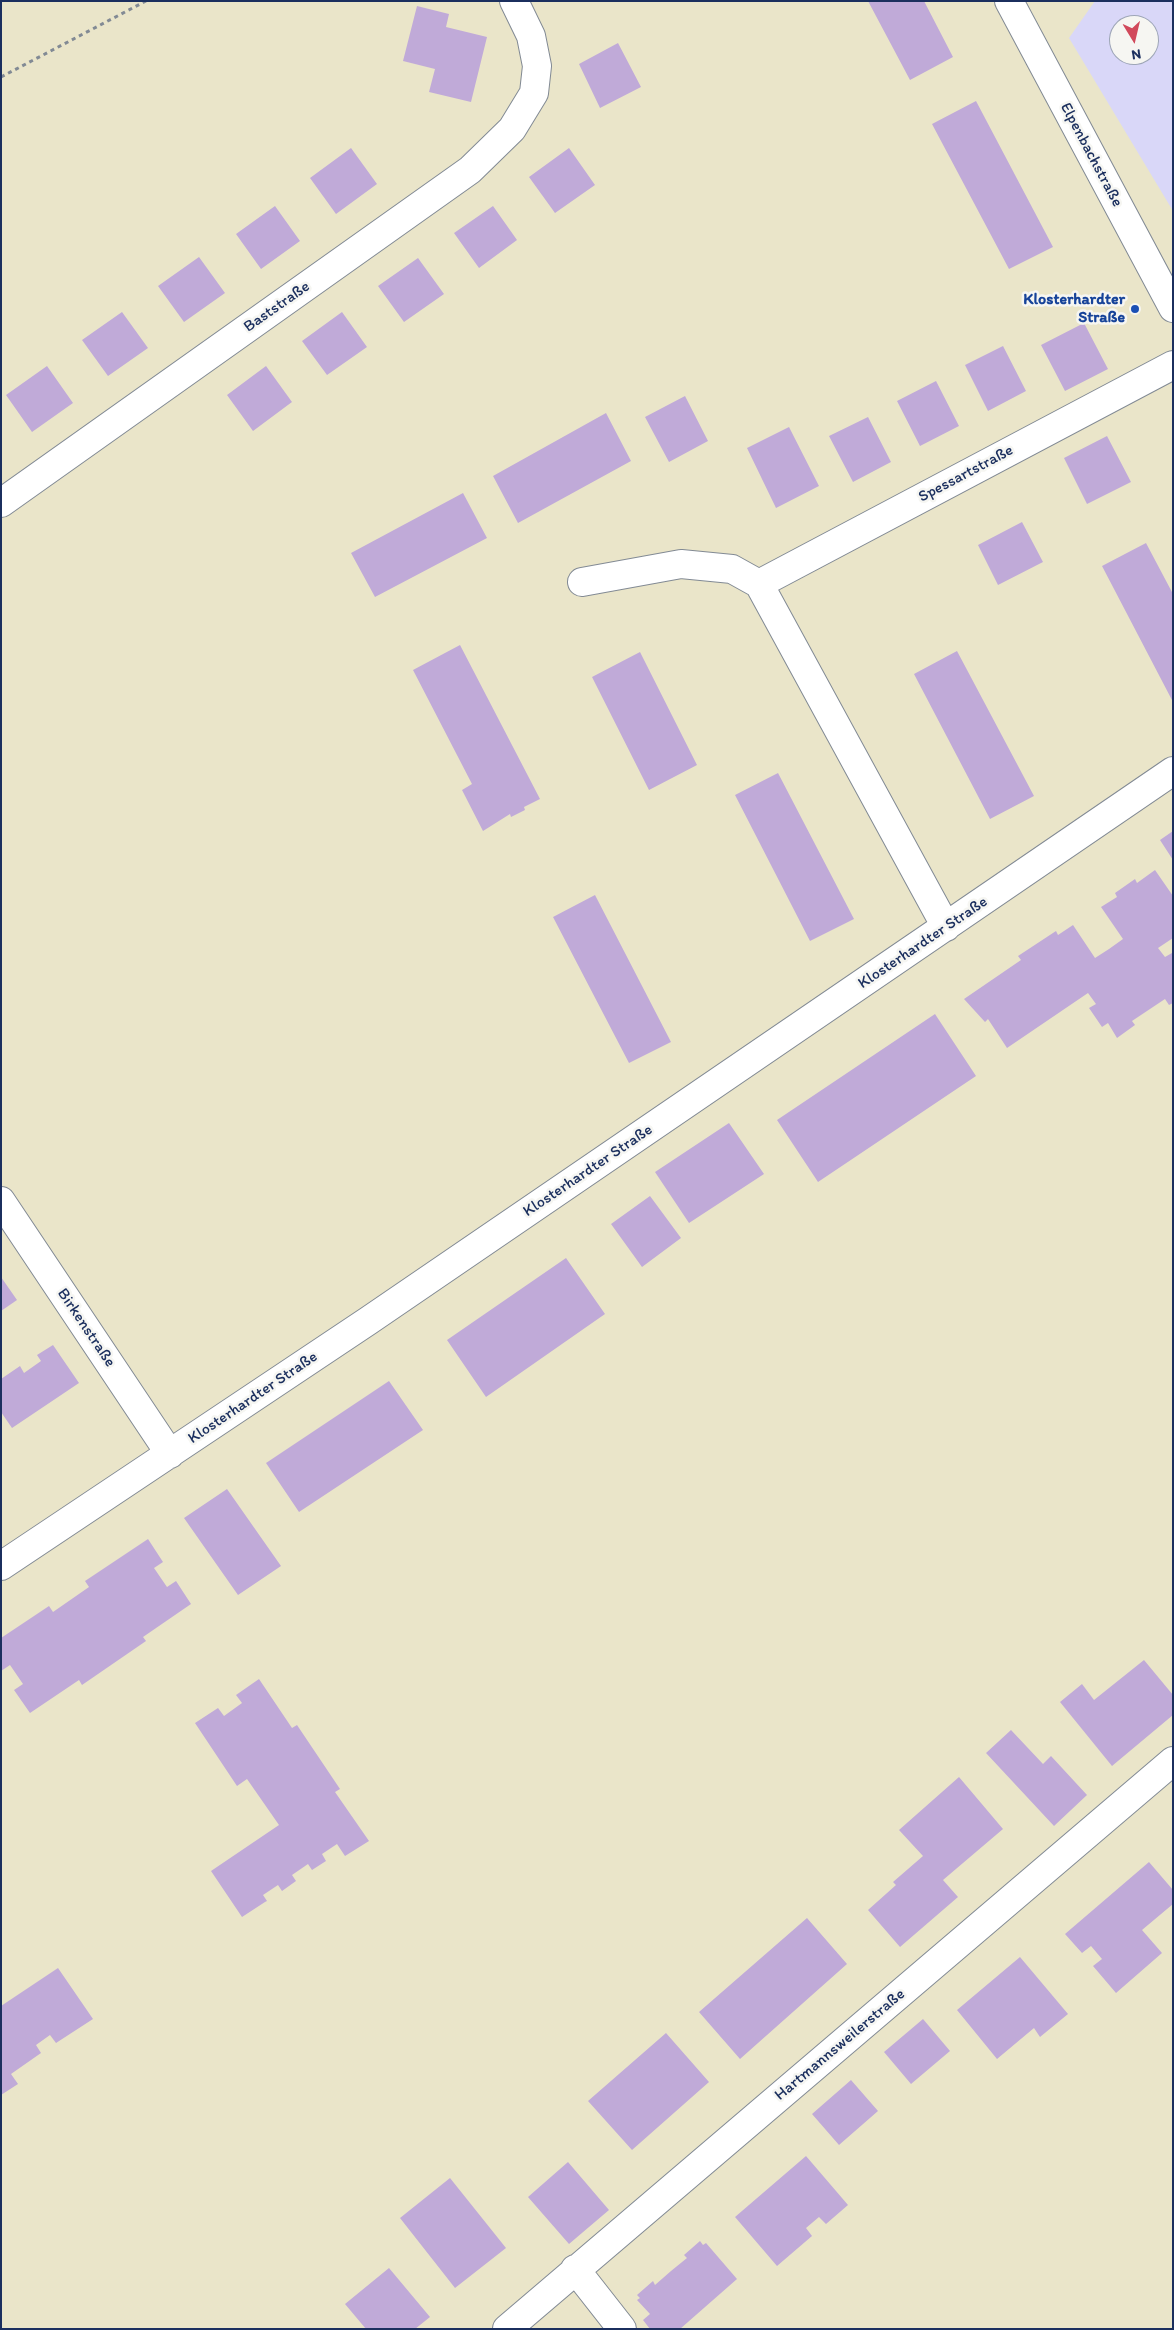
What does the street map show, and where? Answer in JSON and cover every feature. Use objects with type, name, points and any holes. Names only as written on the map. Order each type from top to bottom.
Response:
[{"type":"street","name":"Baststraße","points":[[1,503],[470,170],[512,129],[534,93],[537,66],[531,36],[514,1]]},
{"type":"street","name":"Elpenbachstraße","points":[[1009,1],[1173,308]]},
{"type":"street","name":"Spessartstraße","points":[[759,584],[1173,365]]},
{"type":"street","points":[[582,582],[681,564],[732,569],[759,584],[946,928]]},
{"type":"street","name":"Klosterhardter Straße","points":[[1,1566],[170,1454],[946,928],[1173,771]]},
{"type":"street","name":"Birkenstraße","points":[[1,1201],[170,1454]]},
{"type":"street","name":"Hartmannsweilerstraße","points":[[507,2329],[575,2269],[599,2252],[1173,1761]]},
{"type":"street","points":[[575,2269],[622,2329]]},
{"type":"path","points":[[1,77],[146,1]]},
{"type":"shaded area","points":[[1095,1],[1173,1],[1173,211],[1069,38]]},
{"type":"building","points":[[868,1],[924,1],[953,57],[910,80]]},
{"type":"building","points":[[417,6],[449,14],[446,27],[487,37],[471,102],[429,92],[435,69],[403,61]]},
{"type":"building","points":[[618,43],[641,87],[600,108],[579,64]]},
{"type":"building","points":[[976,101],[1053,247],[1009,269],[932,124]]},
{"type":"building","points":[[351,148],[377,184],[336,214],[310,178]]},
{"type":"building","points":[[569,148],[595,185],[555,213],[529,177]]},
{"type":"building","points":[[275,206],[300,241],[261,269],[236,234]]},
{"type":"building","points":[[493,206],[517,240],[479,268],[454,233]]},
{"type":"building","points":[[199,257],[225,293],[184,322],[158,286]]},
{"type":"building","points":[[418,258],[444,294],[404,322],[378,286]]},
{"type":"building","points":[[122,312],[148,348],[108,376],[82,340]]},
{"type":"building","points":[[342,312],[367,347],[327,375],[302,341]]},
{"type":"building","points":[[1084,323],[1108,369],[1065,391],[1041,345]]},
{"type":"building","points":[[1003,346],[1026,391],[988,411],[965,365]]},
{"type":"building","points":[[47,366],[73,403],[32,432],[6,395]]},
{"type":"building","points":[[266,366],[292,402],[253,431],[227,395]]},
{"type":"building","points":[[936,381],[959,426],[920,446],[897,401]]},
{"type":"building","points":[[685,396],[708,441],[669,462],[645,417]]},
{"type":"building","points":[[606,413],[631,461],[518,523],[493,476]]},
{"type":"building","points":[[868,417],[891,462],[853,482],[829,436]]},
{"type":"building","points":[[789,427],[819,486],[776,508],[747,448]]},
{"type":"building","points":[[1107,436],[1131,482],[1087,504],[1064,458]]},
{"type":"building","points":[[463,493],[487,538],[375,597],[351,553]]},
{"type":"building","points":[[1022,522],[1043,562],[998,585],[978,545]]},
{"type":"building","points":[[1146,543],[1173,594],[1173,702],[1102,566]]},
{"type":"building","points":[[460,645],[540,799],[524,807],[525,810],[511,817],[510,814],[483,831],[462,790],[472,784],[413,670]]},
{"type":"building","points":[[957,651],[1034,796],[990,819],[914,674]]},
{"type":"building","points":[[640,652],[697,765],[649,790],[592,677]]},
{"type":"building","points":[[778,773],[854,919],[810,941],[735,795]]},
{"type":"building","points":[[1173,831],[1173,860],[1160,840]]},
{"type":"building","points":[[1155,870],[1173,896],[1173,938],[1158,948],[1165,957],[1172,953],[1173,955],[1173,1003],[1169,1005],[1165,999],[1132,1021],[1135,1025],[1117,1038],[1108,1023],[1102,1027],[1089,1008],[1096,1004],[1088,993],[1007,1048],[988,1019],[985,1022],[964,999],[1021,960],[1018,956],[1056,931],[1058,935],[1073,925],[1095,958],[1109,949],[1123,939],[1101,907],[1117,897],[1115,893],[1135,879],[1137,883]]},
{"type":"building","points":[[595,895],[671,1042],[629,1063],[553,917]]},
{"type":"building","points":[[935,1014],[976,1076],[818,1182],[777,1120]]},
{"type":"building","points":[[729,1123],[764,1174],[689,1223],[655,1172]]},
{"type":"building","points":[[650,1196],[681,1238],[642,1267],[611,1224]]},
{"type":"building","points":[[566,1258],[605,1314],[486,1397],[447,1340]]},
{"type":"building","points":[[1,1277],[17,1300],[1,1311]]},
{"type":"building","points":[[53,1345],[79,1383],[12,1428],[1,1412],[1,1379],[20,1366],[24,1373],[41,1361],[37,1355]]},
{"type":"building","points":[[389,1381],[423,1430],[299,1512],[266,1463]]},
{"type":"building","points":[[227,1489],[281,1566],[238,1595],[184,1518]]},
{"type":"building","points":[[148,1539],[163,1562],[154,1568],[167,1587],[176,1581],[191,1604],[143,1637],[146,1641],[82,1685],[79,1680],[30,1713],[14,1690],[23,1684],[10,1665],[1,1671],[1,1638],[49,1606],[53,1612],[89,1587],[85,1581]]},
{"type":"building","points":[[1144,1660],[1173,1695],[1173,1715],[1112,1766],[1060,1702],[1082,1684],[1094,1700]]},
{"type":"building","points":[[259,1679],[292,1728],[297,1725],[340,1789],[335,1792],[369,1841],[345,1856],[337,1844],[322,1854],[326,1861],[312,1870],[308,1864],[292,1875],[296,1881],[282,1891],[278,1885],[263,1895],[267,1901],[242,1917],[211,1871],[279,1825],[247,1779],[237,1786],[195,1723],[218,1708],[224,1716],[242,1703],[236,1695]]},
{"type":"building","points":[[1011,1730],[1043,1764],[1051,1756],[1087,1795],[1054,1826],[986,1753]]},
{"type":"building","points":[[959,1777],[1003,1829],[943,1880],[958,1897],[900,1947],[868,1910],[896,1885],[893,1882],[923,1856],[899,1830]]},
{"type":"building","points":[[1149,1862],[1173,1890],[1173,1904],[1142,1930],[1162,1953],[1116,1993],[1093,1966],[1102,1959],[1091,1946],[1082,1953],[1065,1934]]},
{"type":"building","points":[[807,1918],[847,1964],[740,2059],[699,2012]]},
{"type":"building","points":[[1020,1957],[1068,2014],[1040,2037],[1034,2028],[997,2059],[957,2010]]},
{"type":"building","points":[[58,1968],[93,2019],[56,2043],[50,2035],[36,2045],[41,2053],[11,2074],[18,2084],[1,2095],[1,2006]]},
{"type":"building","points":[[923,2019],[950,2051],[911,2084],[884,2052]]},
{"type":"building","points":[[666,2033],[709,2082],[632,2150],[588,2101]]},
{"type":"building","points":[[851,2080],[878,2111],[839,2145],[812,2114]]},
{"type":"building","points":[[806,2156],[848,2205],[826,2224],[819,2217],[806,2228],[812,2236],[777,2266],[735,2217]]},
{"type":"building","points":[[568,2162],[609,2210],[569,2244],[528,2197]]},
{"type":"building","points":[[450,2178],[506,2248],[455,2288],[400,2218]]},
{"type":"building","points":[[700,2241],[703,2245],[706,2243],[737,2279],[680,2329],[650,2329],[643,2320],[650,2314],[637,2300],[640,2298],[637,2295],[653,2281],[655,2285],[687,2258],[684,2255]]},
{"type":"building","points":[[389,2268],[430,2317],[415,2329],[366,2329],[345,2304]]},
{"type":"place","name":"Klosterhardter Straße","points":[[1135,309]]}]
